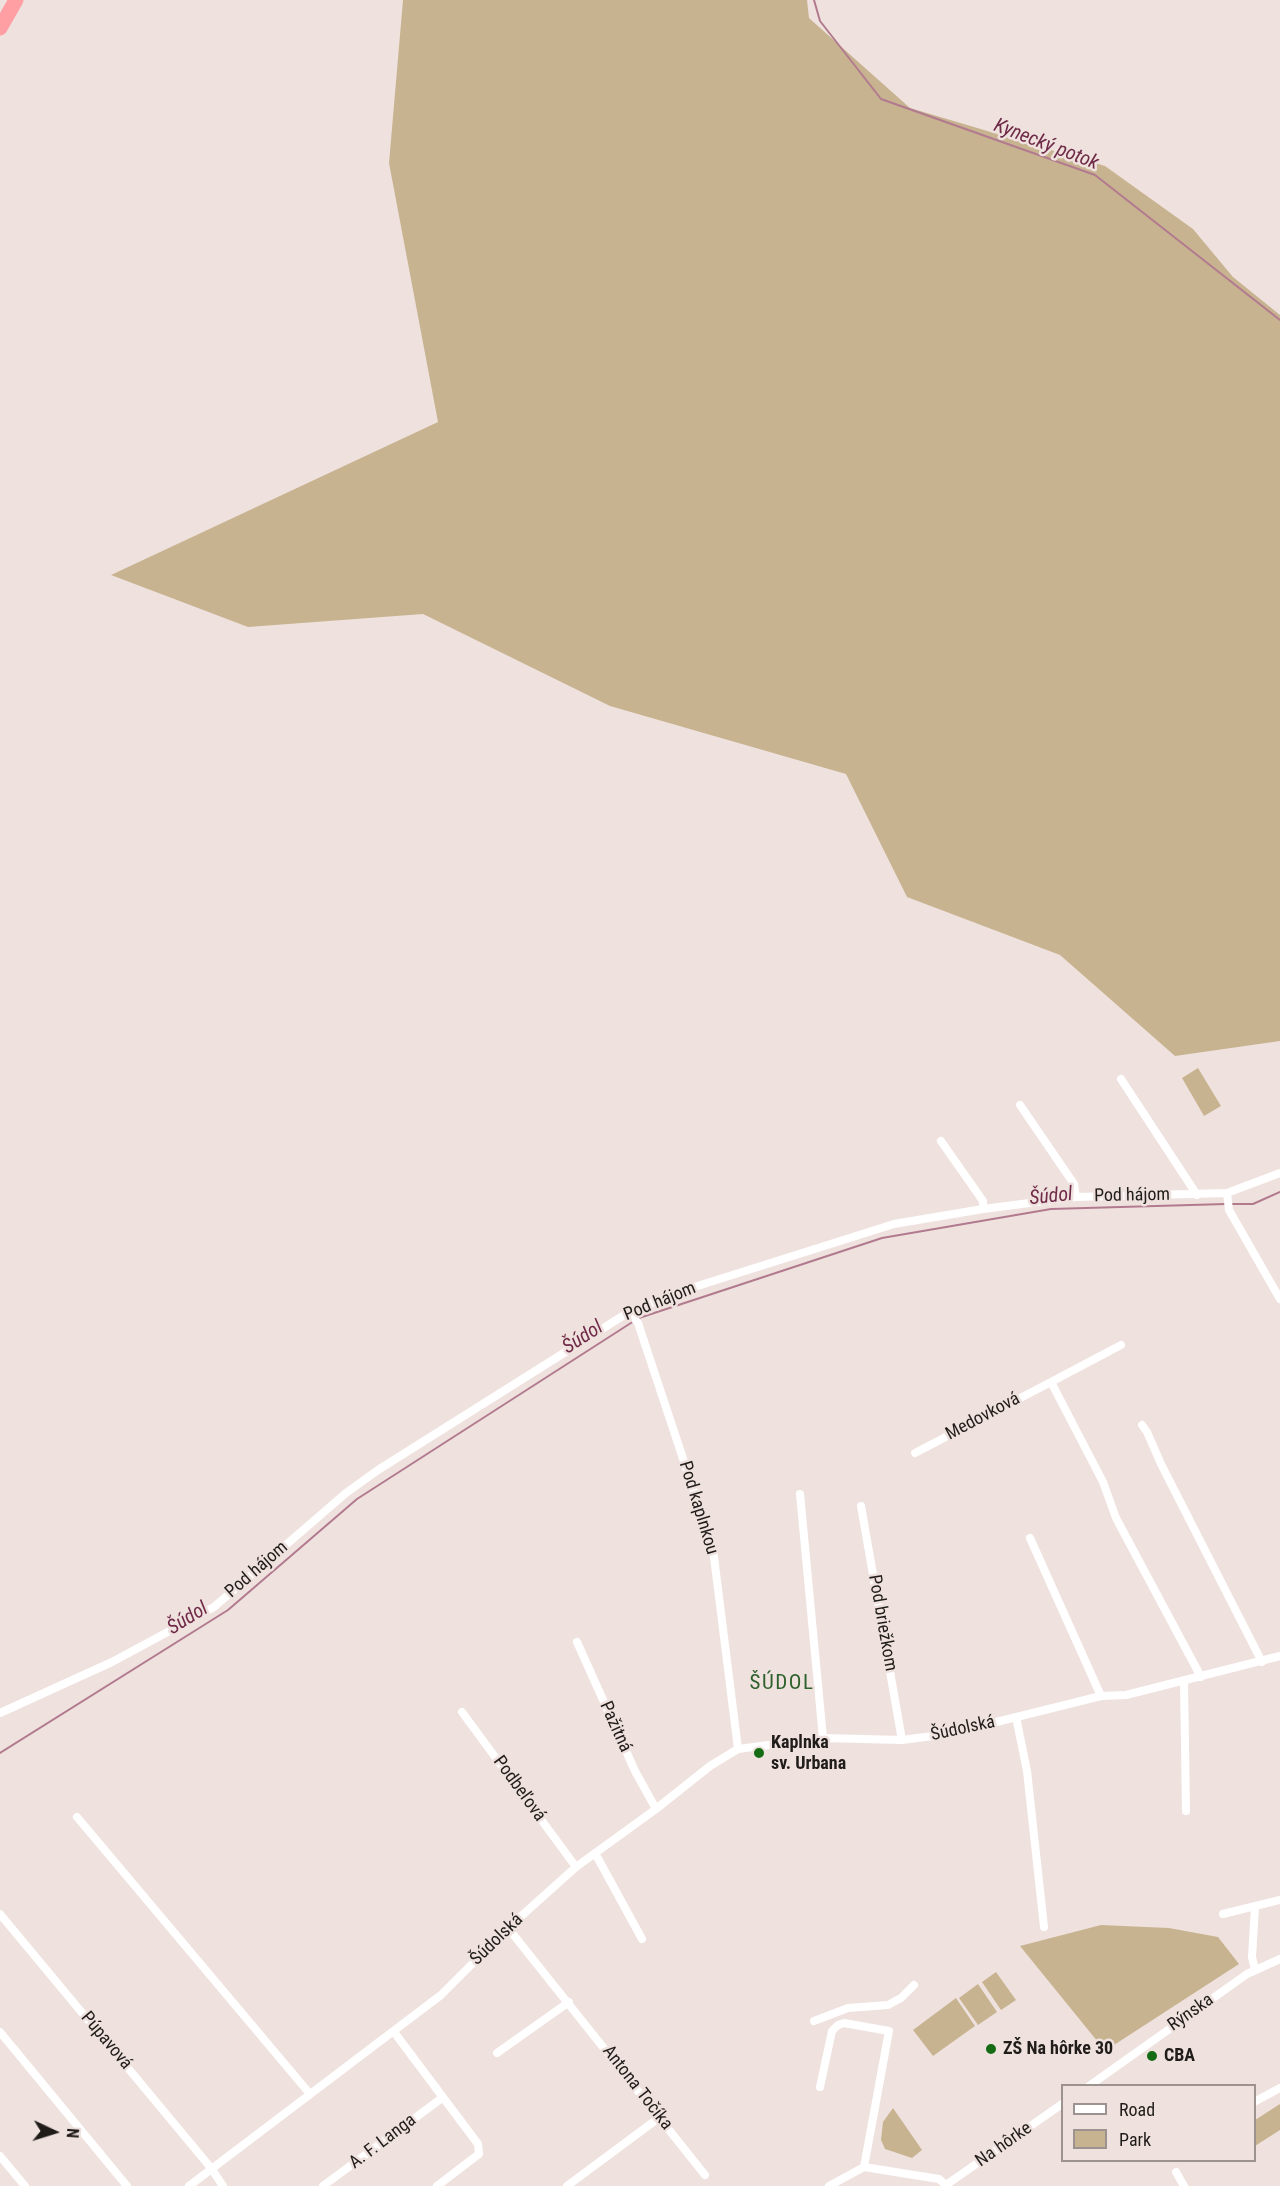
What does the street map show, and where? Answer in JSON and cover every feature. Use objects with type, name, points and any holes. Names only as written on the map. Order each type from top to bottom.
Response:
[{"type":"highway","points":[[0,28],[16,0]]},
{"type":"street","points":[[1121,1079],[1197,1195]]},
{"type":"street","points":[[1020,1105],[1074,1184],[1076,1197]]},
{"type":"street","points":[[941,1141],[983,1201],[983,1209]]},
{"type":"street","name":"Pod hájom","points":[[0,1713],[112,1662],[214,1607],[346,1493],[378,1470],[631,1314],[688,1289],[894,1224],[1076,1197],[1197,1195],[1228,1201],[1280,1173]]},
{"type":"street","points":[[1228,1201],[1280,1299]]},
{"type":"street","name":"Pod kaplnkou","points":[[631,1314],[638,1323],[713,1549],[738,1749]]},
{"type":"street","name":"Medovková","points":[[915,1453],[1121,1345]]},
{"type":"street","points":[[1051,1382],[1103,1482],[1116,1518],[1201,1677]]},
{"type":"street","points":[[1142,1425],[1262,1662]]},
{"type":"street","points":[[800,1494],[823,1738]]},
{"type":"street","name":"Pod briežkom","points":[[861,1506],[902,1740]]},
{"type":"street","points":[[1030,1538],[1101,1696]]},
{"type":"street","name":"Pažitná","points":[[577,1642],[635,1771],[656,1809]]},
{"type":"street","name":"Šúdolská","points":[[189,2186],[441,1995],[508,1928],[576,1867],[656,1809],[710,1766],[738,1749],[823,1738],[902,1740],[948,1734],[1101,1696],[1126,1695],[1280,1656]]},
{"type":"street","points":[[1184,1681],[1186,1811]]},
{"type":"street","name":"Podbeľová","points":[[462,1712],[576,1867]]},
{"type":"street","points":[[1016,1717],[1027,1771],[1044,1927]]},
{"type":"street","points":[[77,1817],[310,2094]]},
{"type":"street","points":[[595,1853],[642,1939]]},
{"type":"street","points":[[1223,1914],[1280,1900]]},
{"type":"street","points":[[1255,1907],[1252,1957],[1255,1970]]},
{"type":"street","name":"Púpavová","points":[[0,1914],[211,2168]]},
{"type":"street","name":"Antona Točíka","points":[[508,1928],[705,2175]]},
{"type":"street","name":"Rýnska","points":[[1090,2084],[1255,1970],[1280,1959]]},
{"type":"street","points":[[814,2021],[848,2008],[888,2005],[901,1998],[914,1985]]},
{"type":"street","points":[[497,2053],[569,2002]]},
{"type":"street","points":[[833,2014],[838,2025]]},
{"type":"street","points":[[820,2087],[832,2031],[838,2025],[844,2023],[889,2031],[864,2167],[829,2186]]},
{"type":"street","points":[[0,2032],[127,2186]]},
{"type":"street","points":[[394,2032],[478,2144],[479,2154],[437,2186]]},
{"type":"street","points":[[1256,2101],[1280,2088]]},
{"type":"street","name":"A. F. Langa","points":[[323,2186],[442,2098]]},
{"type":"street","name":"Na hôrke","points":[[864,2167],[939,2179],[946,2186],[1061,2105]]},
{"type":"street","points":[[567,2186],[660,2117]]},
{"type":"street","points":[[0,2156],[25,2186]]},
{"type":"street","points":[[211,2168],[223,2186]]},
{"type":"street","points":[[1176,2172],[1184,2186]]},
{"type":"green space","points":[[403,0],[807,0],[809,18],[910,108],[1105,166],[1193,229],[1233,277],[1280,315],[1280,1041],[1175,1056],[1060,955],[907,897],[846,774],[610,706],[423,614],[248,627],[111,575],[438,422],[389,163]]},
{"type":"green space","points":[[1198,1068],[1221,1106],[1204,1116],[1182,1078]]},
{"type":"green space","points":[[1101,1925],[1169,1928],[1218,1937],[1239,1964],[1114,2045],[1102,2047],[1020,1946]]},
{"type":"green space","points":[[996,1972],[1016,2000],[1001,2010],[982,1982]]},
{"type":"green space","points":[[978,1984],[997,2012],[978,2025],[959,1998]]},
{"type":"green space","points":[[956,1998],[975,2026],[933,2056],[913,2030]]},
{"type":"green space","points":[[1280,2104],[1280,2130],[1256,2145],[1256,2119]]},
{"type":"green space","points":[[893,2108],[922,2150],[912,2158],[885,2149],[881,2140],[883,2122]]},
{"type":"waterway","name":"Kynecký potok","points":[[814,0],[820,21],[881,99],[1095,175],[1280,320]]},
{"type":"waterway","name":"Šúdol","points":[[1232,1204],[1253,1204],[1280,1192]]},
{"type":"waterway","name":"Šúdol","points":[[639,1318],[882,1238],[1051,1209],[1226,1204]]},
{"type":"waterway","name":"Šúdol","points":[[0,1753],[228,1610],[357,1499],[634,1321]]},
{"type":"place","name":"Kaplnka sv. Urbana","points":[[759,1753]]},
{"type":"place","name":"ZŠ Na hôrke 30","points":[[991,2049]]},
{"type":"place","name":"CBA","points":[[1152,2056]]},
{"type":"district","name":"ŠÚDOL","points":[[782,1684]]}]
